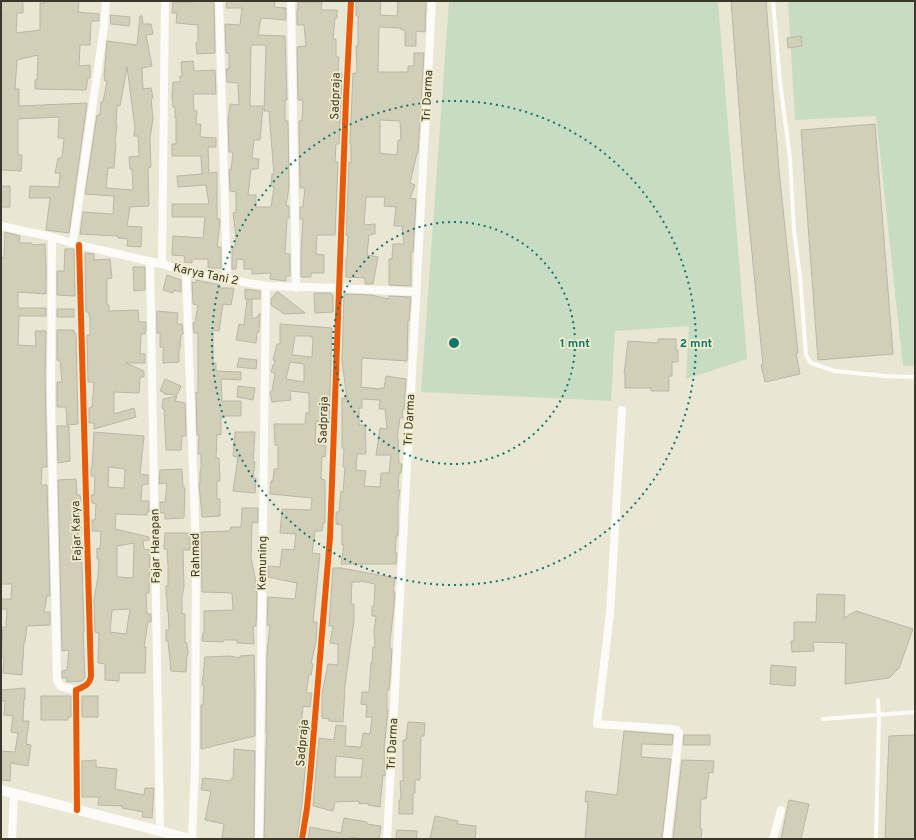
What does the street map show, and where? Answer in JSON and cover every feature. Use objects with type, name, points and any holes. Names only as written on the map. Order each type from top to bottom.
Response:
[{"type":"street","name":"Fajar Karya","points":[[76,690],[88,684],[91,676],[76,244],[106,1]]},
{"type":"street","points":[[162,264],[165,1]]},
{"type":"street","points":[[219,1],[227,280]]},
{"type":"street","points":[[291,1],[296,288]]},
{"type":"street","name":"Sadpraja","points":[[302,839],[310,778],[330,537],[351,1]]},
{"type":"street","name":"Tri Darma","points":[[387,839],[432,1]]},
{"type":"street","name":"Karya Tani 2","points":[[1,226],[150,261],[186,272],[227,280],[266,286],[296,288],[339,288],[416,292]]},
{"type":"street","points":[[52,237],[51,401],[57,680],[60,686],[76,690],[77,810]]},
{"type":"street","name":"Fajar Harapan","points":[[150,261],[160,830]]},
{"type":"street","name":"Rahmad","points":[[186,272],[196,552],[195,766],[192,839]]},
{"type":"street","name":"Kemuning","points":[[259,839],[266,286]]},
{"type":"street","points":[[622,410],[610,606],[597,724],[672,729],[677,730],[679,733],[667,839]]},
{"type":"street","points":[[1,790],[192,839]]},
{"type":"street","points":[[12,839],[14,794]]},
{"type":"street","points":[[773,839],[781,810]]},
{"type":"lane","points":[[773,1],[780,82],[790,158],[794,230],[800,276],[806,355],[811,363],[835,371],[885,376],[915,377]]},
{"type":"lane","points":[[876,839],[879,716],[878,700]]},
{"type":"lane","points":[[823,719],[879,716],[915,712]]},
{"type":"green space","points":[[449,1],[718,1],[747,359],[686,379],[689,326],[615,331],[611,401],[421,392]]},
{"type":"green space","points":[[788,1],[915,1],[915,366],[903,366],[876,116],[795,120]]},
{"type":"building","points":[[23,1],[23,13],[17,13],[16,33],[40,30],[40,3],[45,3],[45,1],[79,1],[78,12],[99,14],[99,21],[91,21],[90,45],[80,45],[79,66],[90,65],[90,78],[88,78],[86,90],[35,89],[35,80],[37,80],[38,55],[17,60],[15,89],[19,89],[19,106],[87,103],[69,233],[46,230],[50,198],[29,198],[30,186],[59,187],[60,173],[55,173],[58,158],[62,158],[64,138],[58,138],[59,117],[18,119],[18,155],[22,155],[21,171],[1,170],[1,2]]},
{"type":"building","points":[[214,1],[215,53],[197,54],[196,43],[198,42],[198,25],[176,23],[177,13],[172,13],[173,2]]},
{"type":"building","points":[[227,1],[275,1],[274,7],[286,8],[286,20],[261,18],[258,35],[285,36],[287,100],[285,100],[285,121],[288,121],[289,187],[286,206],[289,206],[289,218],[287,218],[285,254],[290,254],[290,276],[286,276],[286,281],[270,279],[271,273],[252,274],[252,269],[244,269],[244,260],[237,259],[236,269],[232,269],[232,247],[235,247],[236,237],[233,213],[236,212],[236,192],[230,191],[229,169],[231,170],[233,152],[229,152],[228,120],[230,104],[239,105],[238,83],[227,82],[226,69],[229,69],[229,53],[226,53],[225,24],[240,25],[242,8],[226,8]],"holes":[[[251,45],[266,45],[264,111],[269,111],[274,175],[272,174],[271,186],[274,187],[271,207],[256,207],[256,195],[248,195],[251,169],[258,169],[259,159],[252,158],[254,140],[260,140],[263,106],[250,106]]]},
{"type":"building","points":[[356,1],[381,1],[380,15],[397,16],[398,1],[426,1],[425,32],[416,31],[416,46],[405,46],[405,30],[401,30],[401,28],[379,27],[378,72],[408,72],[408,66],[414,66],[414,53],[424,53],[418,153],[410,183],[415,185],[410,198],[416,199],[413,252],[411,252],[411,286],[389,285],[389,259],[392,259],[393,244],[404,244],[402,226],[394,226],[396,207],[384,206],[385,197],[366,197],[364,225],[375,224],[375,234],[369,235],[367,255],[378,257],[373,284],[365,284],[365,278],[346,277],[348,235],[346,235],[349,162],[351,163],[350,144],[353,73],[356,74],[357,71],[356,46],[358,46],[358,16],[356,16]],"holes":[[[380,120],[400,121],[401,140],[398,140],[397,155],[380,153]]]},
{"type":"building","points":[[731,1],[766,1],[779,170],[798,353],[796,353],[800,374],[765,382],[761,365],[763,365],[744,172]]},
{"type":"building","points":[[298,2],[322,2],[321,10],[337,10],[333,39],[336,39],[336,57],[339,57],[338,72],[342,73],[339,144],[336,144],[335,162],[338,162],[335,235],[317,235],[316,254],[324,255],[324,273],[311,273],[311,277],[301,277],[303,219],[300,219],[300,207],[303,207],[305,188],[300,188],[299,121],[302,121],[303,100],[298,100],[297,47],[306,46],[304,25],[297,25]]},
{"type":"building","points":[[110,15],[130,17],[129,26],[111,24]]},
{"type":"building","points":[[140,16],[142,16],[143,24],[151,24],[153,34],[146,35],[152,66],[142,68],[143,89],[151,88],[153,98],[151,98],[153,119],[150,138],[151,167],[148,168],[149,206],[130,207],[127,226],[142,227],[141,247],[127,246],[128,239],[118,238],[118,236],[80,234],[83,212],[113,214],[114,196],[85,194],[97,115],[100,115],[101,102],[103,102],[107,81],[104,80],[104,77],[107,41],[137,45]],"holes":[[[127,67],[135,128],[134,136],[138,136],[139,156],[129,157],[130,169],[132,169],[133,190],[106,188],[108,168],[114,168],[117,105],[120,106]]]},
{"type":"building","points":[[801,36],[802,46],[788,48],[787,38]]},
{"type":"building","points":[[193,61],[194,71],[215,70],[216,94],[193,94],[194,111],[197,111],[196,124],[201,124],[200,137],[216,138],[216,147],[208,147],[209,173],[217,172],[217,219],[220,219],[220,221],[217,247],[221,247],[221,268],[208,268],[208,259],[192,259],[192,263],[184,262],[185,256],[172,255],[173,236],[203,238],[205,217],[172,217],[172,204],[209,204],[206,185],[178,187],[177,176],[202,174],[201,156],[172,156],[172,144],[176,144],[176,118],[172,96],[173,82],[180,82],[180,76],[182,76],[181,62]]},
{"type":"building","points":[[875,124],[893,354],[818,360],[801,130]]},
{"type":"building","points":[[1,186],[10,186],[10,207],[1,207]]},
{"type":"building","points":[[5,232],[20,236],[19,243],[32,243],[32,245],[45,244],[46,265],[46,294],[18,292],[18,308],[46,308],[46,316],[19,316],[18,345],[36,346],[35,331],[46,331],[45,375],[47,467],[42,467],[41,485],[47,485],[50,596],[47,596],[44,612],[50,612],[50,625],[27,626],[24,642],[22,675],[3,673],[4,657],[1,657],[3,627],[6,627],[7,609],[1,609],[1,599],[11,599],[12,584],[1,584],[1,257],[4,258]]},
{"type":"building","points":[[65,249],[74,249],[75,296],[57,295],[57,271],[64,271]]},
{"type":"building","points":[[85,253],[94,254],[94,260],[110,259],[112,278],[107,279],[107,305],[109,305],[109,311],[138,310],[139,322],[146,322],[145,334],[141,334],[140,354],[145,354],[145,363],[126,363],[144,371],[144,377],[140,377],[139,393],[114,392],[114,414],[134,408],[136,417],[94,429],[94,423],[89,423],[89,408],[92,407],[94,382],[88,382],[87,335],[90,335],[90,316],[89,312],[86,312]]},
{"type":"building","points":[[133,267],[145,267],[145,290],[134,291]]},
{"type":"building","points":[[167,275],[181,280],[181,292],[173,290],[173,293],[163,290]]},
{"type":"building","points":[[196,280],[220,285],[220,288],[234,288],[231,305],[223,304],[219,331],[213,330],[213,363],[216,363],[216,371],[241,372],[241,380],[221,379],[222,401],[241,401],[241,416],[221,416],[221,435],[217,434],[216,458],[219,458],[220,481],[217,481],[217,499],[220,499],[220,516],[202,517],[199,483],[201,454],[198,454],[199,435],[197,435],[196,392],[198,393],[198,333],[194,333],[193,323],[195,323],[198,305],[193,304],[192,282],[196,283]]},
{"type":"building","points":[[245,289],[260,291],[260,299],[245,299]]},
{"type":"building","points":[[277,292],[305,313],[284,314],[271,305],[271,299]]},
{"type":"building","points":[[314,293],[331,293],[331,295],[333,295],[333,312],[315,313]]},
{"type":"building","points":[[344,294],[371,295],[389,299],[389,296],[411,297],[408,321],[407,361],[362,358],[361,387],[384,388],[386,376],[406,379],[404,410],[402,410],[403,418],[400,418],[397,438],[399,464],[402,464],[401,473],[399,473],[398,490],[400,490],[398,503],[398,536],[396,536],[395,553],[397,553],[396,564],[341,564],[344,545],[342,545],[342,525],[336,524],[336,512],[339,512],[341,491],[343,492],[345,467],[343,467],[344,448],[342,448],[342,398],[347,399],[342,361]],"holes":[[[362,399],[380,400],[379,409],[385,409],[387,429],[380,428],[376,455],[391,455],[389,473],[381,473],[380,487],[364,486],[366,471],[356,470],[357,454],[366,454],[365,425],[359,425],[359,408],[362,408]]]},
{"type":"building","points":[[247,300],[252,300],[252,318],[256,318],[260,313],[259,332],[257,332],[256,343],[236,340],[239,324],[244,325]]},
{"type":"building","points":[[57,309],[74,309],[74,317],[57,317]]},
{"type":"building","points":[[157,311],[178,313],[177,324],[182,324],[183,334],[181,334],[179,348],[179,362],[163,363],[163,347],[160,347],[160,333],[157,333]]},
{"type":"building","points":[[280,324],[332,328],[329,422],[316,421],[315,444],[326,446],[325,457],[322,456],[321,479],[325,480],[325,523],[323,523],[322,531],[315,531],[312,553],[320,554],[313,622],[317,622],[316,642],[311,663],[313,664],[311,675],[309,674],[306,693],[312,693],[310,707],[303,706],[301,727],[306,728],[306,737],[308,737],[302,804],[297,839],[264,839],[267,733],[267,653],[270,625],[267,625],[268,597],[295,599],[297,583],[268,577],[268,566],[280,567],[282,549],[294,550],[296,534],[280,533],[282,509],[311,510],[312,498],[270,494],[274,469],[278,469],[278,445],[275,445],[274,424],[305,424],[306,413],[309,413],[309,393],[290,391],[291,400],[272,402],[270,392],[272,391],[275,373],[271,372],[274,365],[275,360],[273,360],[277,344],[280,344]],"holes":[[[295,336],[313,337],[312,357],[292,355]],[[290,362],[304,364],[304,382],[286,379]]]},
{"type":"building","points":[[57,330],[74,330],[74,333],[76,334],[78,424],[67,425],[66,407],[57,407],[57,382],[62,382],[60,360],[57,360]]},
{"type":"building","points":[[658,339],[676,339],[678,362],[672,362],[672,376],[669,376],[669,391],[651,391],[651,388],[625,388],[624,374],[628,341],[658,343]]},
{"type":"building","points":[[239,358],[257,360],[256,369],[237,367]]},
{"type":"building","points":[[165,379],[181,386],[177,395],[164,394],[165,393],[160,391]]},
{"type":"building","points":[[238,386],[255,388],[253,400],[237,397]]},
{"type":"building","points":[[177,396],[175,401],[185,403],[186,436],[182,436],[181,450],[166,450],[164,409],[162,408],[163,399]]},
{"type":"building","points":[[57,426],[69,426],[70,461],[58,463]]},
{"type":"building","points":[[94,432],[144,436],[140,474],[148,475],[148,484],[142,485],[141,501],[149,501],[149,512],[147,512],[147,515],[116,514],[115,529],[149,537],[149,540],[143,541],[144,549],[150,550],[149,593],[146,593],[147,614],[151,614],[151,622],[148,622],[144,647],[146,647],[145,673],[119,673],[119,681],[105,680],[105,664],[98,663],[99,633],[95,632],[94,600],[99,559],[97,559],[97,548],[100,549],[101,531],[92,531],[92,520],[95,520],[96,504],[92,503],[91,495],[94,495],[95,476],[91,476]],"holes":[[[109,467],[125,469],[124,488],[108,487]],[[134,543],[133,578],[117,577],[117,546]],[[130,609],[126,634],[110,632],[112,610]]]},
{"type":"building","points":[[235,432],[255,432],[253,462],[255,462],[253,478],[256,478],[255,493],[233,491],[238,457],[233,456]]},
{"type":"building","points":[[182,469],[183,488],[185,488],[184,518],[165,519],[165,513],[160,513],[160,502],[165,502],[167,483],[159,484],[160,470]]},
{"type":"building","points":[[76,479],[77,495],[80,495],[81,502],[78,502],[81,532],[78,532],[78,552],[81,552],[82,566],[85,678],[82,681],[67,682],[67,678],[62,678],[62,671],[67,670],[69,650],[62,651],[58,480]]},
{"type":"building","points":[[242,508],[258,508],[258,523],[252,522],[251,558],[257,596],[256,626],[253,626],[254,644],[237,643],[237,640],[223,640],[223,642],[202,641],[204,633],[204,611],[233,610],[232,593],[202,592],[201,532],[230,531],[231,527],[241,527]]},
{"type":"building","points":[[165,533],[190,533],[190,550],[183,550],[184,587],[182,597],[182,614],[185,614],[185,643],[187,643],[188,654],[186,672],[171,671],[168,641],[166,641],[166,630],[169,630],[166,596],[166,586],[168,586],[168,565],[167,549],[164,549]]},
{"type":"building","points":[[333,568],[341,568],[395,578],[390,640],[390,649],[392,649],[389,690],[387,690],[388,710],[384,748],[385,776],[383,775],[380,807],[368,805],[368,803],[359,804],[359,801],[335,802],[333,811],[313,806],[319,738],[334,740],[336,725],[346,726],[345,746],[361,747],[363,733],[370,734],[372,717],[366,717],[367,705],[361,704],[362,692],[369,692],[373,647],[375,648],[374,631],[376,616],[372,616],[372,606],[374,606],[375,584],[360,581],[352,582],[351,604],[354,604],[354,620],[345,685],[343,722],[329,721],[329,719],[322,718],[322,694],[328,664],[338,665],[338,644],[330,643],[333,626],[329,626]],"holes":[[[336,756],[363,759],[361,777],[335,777]]]},
{"type":"building","points":[[817,594],[845,595],[844,618],[856,611],[913,629],[899,668],[889,678],[845,684],[846,643],[813,642],[814,651],[792,652],[791,641],[794,641],[794,622],[816,622]]},
{"type":"building","points":[[254,655],[255,736],[201,749],[201,705],[203,705],[204,685],[202,685],[205,657],[230,656],[240,658],[240,656]]},
{"type":"building","points":[[771,665],[796,667],[795,686],[770,684]]},
{"type":"building","points":[[25,688],[23,721],[29,721],[26,744],[31,745],[28,766],[11,763],[10,781],[1,780],[1,751],[15,752],[18,733],[11,732],[13,716],[4,715],[5,701],[2,701],[1,690]]},
{"type":"building","points":[[41,696],[71,696],[71,717],[68,717],[68,720],[41,720]]},
{"type":"building","points":[[82,696],[98,696],[98,717],[82,717]]},
{"type":"building","points":[[408,722],[425,723],[424,736],[421,736],[420,780],[415,780],[415,793],[413,793],[413,814],[399,814],[399,800],[401,800],[400,781],[403,781],[403,740],[406,740]]},
{"type":"building","points":[[624,731],[673,735],[672,745],[642,744],[641,757],[671,759],[662,839],[585,839],[588,802],[585,802],[586,791],[617,795]]},
{"type":"building","points":[[684,735],[710,735],[710,745],[683,745]]},
{"type":"building","points":[[915,735],[915,839],[885,839],[889,736]]},
{"type":"building","points":[[234,749],[255,751],[254,839],[222,838],[224,824],[205,820],[211,791],[201,790],[203,778],[231,781],[231,779],[233,779]]},
{"type":"building","points":[[96,760],[96,767],[117,769],[115,789],[144,795],[145,788],[154,788],[152,818],[142,817],[143,812],[122,808],[122,806],[98,805],[99,797],[82,797],[82,761]]},
{"type":"building","points":[[682,760],[714,761],[713,773],[709,772],[706,799],[701,799],[701,839],[673,839]]},
{"type":"building","points":[[789,800],[809,804],[801,839],[781,839]]},
{"type":"building","points":[[435,816],[458,821],[457,824],[476,826],[475,839],[430,839]]},
{"type":"building","points":[[344,818],[381,826],[379,839],[351,837],[351,839],[308,839],[310,827],[341,833]]},
{"type":"building","points":[[397,830],[417,831],[417,839],[396,839]]},
{"type":"cycle path","points":[[302,839],[310,778],[330,537],[351,1]]},
{"type":"cycle path","points":[[77,810],[76,690],[88,684],[91,676],[79,245]]}]
